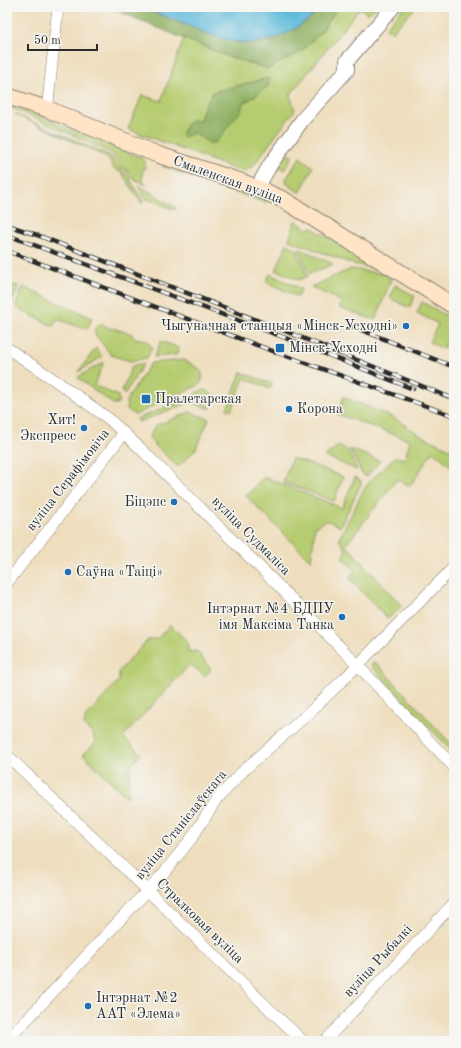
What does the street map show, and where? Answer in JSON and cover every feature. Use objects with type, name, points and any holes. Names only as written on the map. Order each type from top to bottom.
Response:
[{"type":"main road","name":"Смаленская вуліца","points":[[7,96],[47,109],[156,154],[257,188],[284,200],[454,306]]},
{"type":"street","points":[[47,109],[58,7]]},
{"type":"street","points":[[257,188],[270,165],[303,119],[314,96],[326,79],[339,65],[347,66],[393,7]]},
{"type":"street","name":"вуліца Судмаліса","points":[[7,348],[109,419],[124,433],[230,536],[358,666],[454,767]]},
{"type":"street","name":"вуліца Серафімовіча","points":[[7,582],[124,433]]},
{"type":"street","name":"вуліца Станіслаўскага","points":[[7,1041],[148,891],[191,839],[217,799],[251,763],[310,712],[358,666],[454,568]]},
{"type":"street","name":"Стралковая вуліца","points":[[7,755],[303,1041]]},
{"type":"street","name":"вуліца Рыбалкі","points":[[325,1041],[454,902]]},
{"type":"green space","points":[[108,7],[141,7],[214,36],[244,43],[255,43],[276,38],[296,28],[322,7],[338,7],[321,32],[302,51],[268,69],[226,56]]},
{"type":"green space","points":[[322,7],[376,7],[368,14],[360,8],[290,95],[295,110],[253,166],[245,171],[240,171],[128,129],[142,95],[161,101],[184,38],[191,27],[309,19]]},
{"type":"green space","points":[[404,7],[416,7],[391,33],[386,28]]},
{"type":"green space","points":[[270,78],[268,86],[243,103],[241,111],[215,143],[209,143],[194,133],[184,137],[181,134],[187,124],[193,119],[200,120],[204,107],[213,92]]},
{"type":"green space","points":[[7,103],[35,113],[67,128],[142,158],[145,161],[145,169],[143,169],[142,180],[146,185],[133,178],[111,153],[106,150],[17,110],[7,107]]},
{"type":"green space","points":[[15,114],[109,155],[129,177],[143,202],[142,204],[122,173],[113,168],[108,158]]},
{"type":"green space","points":[[286,155],[293,156],[284,170],[278,165]]},
{"type":"green space","points":[[300,157],[313,167],[300,193],[287,184],[286,179]]},
{"type":"green space","points":[[167,163],[266,198],[267,200],[265,203],[162,166]]},
{"type":"green space","points":[[138,186],[176,208],[175,210],[145,198]]},
{"type":"green space","points":[[295,221],[308,229],[311,227],[378,269],[353,264],[289,240]]},
{"type":"green space","points":[[287,244],[296,249],[308,276],[299,280],[276,270]]},
{"type":"green space","points":[[298,248],[333,264],[310,274]]},
{"type":"green space","points":[[351,269],[385,274],[391,279],[375,320],[340,308],[341,301],[311,287]]},
{"type":"green space","points":[[270,274],[301,289],[298,297],[266,282]]},
{"type":"green space","points":[[7,285],[19,286],[7,313]]},
{"type":"green space","points":[[395,285],[415,296],[409,308],[390,298]]},
{"type":"green space","points":[[23,287],[92,318],[88,328],[85,329],[57,319],[53,326],[17,308],[16,305]]},
{"type":"green space","points":[[422,302],[454,320],[454,328],[443,349],[429,342],[438,324],[417,313]]},
{"type":"green space","points":[[100,324],[132,334],[133,337],[148,342],[152,348],[147,358],[130,361],[111,355],[95,334],[95,329]]},
{"type":"green space","points":[[161,341],[179,348],[176,355],[154,357]]},
{"type":"green space","points":[[96,348],[102,357],[78,372]]},
{"type":"green space","points":[[183,360],[195,366],[201,372],[203,376],[199,385],[135,415],[127,409],[126,401],[151,363]]},
{"type":"green space","points":[[104,362],[94,385],[118,396],[119,401],[117,404],[113,404],[78,378]]},
{"type":"green space","points":[[144,363],[124,395],[122,390],[132,366]]},
{"type":"green space","points":[[241,372],[272,384],[270,389],[244,378],[231,411],[227,409]]},
{"type":"green space","points":[[204,390],[212,394],[213,403],[194,395],[197,392]]},
{"type":"green space","points":[[190,397],[211,406],[210,409],[190,402],[139,422],[137,419]]},
{"type":"green space","points":[[344,397],[392,417],[422,436],[454,451],[454,469],[433,451],[410,486],[397,479],[346,545],[402,606],[388,619],[349,578],[355,570],[342,558],[346,550],[339,539],[364,489],[371,480],[395,457],[405,459],[410,440],[337,414]]},
{"type":"green space","points":[[190,412],[209,419],[196,449],[178,467],[149,438],[155,426]]},
{"type":"green space","points":[[338,446],[348,450],[357,470],[325,456]]},
{"type":"green space","points":[[350,449],[380,461],[366,477],[362,474]]},
{"type":"green space","points":[[292,458],[343,477],[334,501],[283,482]]},
{"type":"green space","points":[[264,477],[342,508],[355,477],[361,481],[361,484],[340,527],[328,521],[315,527],[311,561],[246,496]]},
{"type":"green space","points":[[170,625],[186,640],[189,652],[197,651],[211,670],[205,676],[190,664],[123,737],[141,754],[130,767],[128,798],[83,755],[95,743],[93,734],[84,726],[85,718],[119,680],[119,671],[148,640],[157,639]]},
{"type":"green space","points":[[376,663],[454,747],[454,753],[372,667],[372,664]]},
{"type":"water","points":[[141,7],[322,7],[305,22],[276,38],[255,43],[244,43],[214,36]]},
{"type":"railway","points":[[7,225],[37,235],[285,331],[454,399]]},
{"type":"railway","points":[[7,235],[283,337],[413,389]]},
{"type":"railway","points":[[7,251],[278,353],[454,416]]},
{"type":"railway","points":[[354,327],[454,367]]},
{"type":"place","name":"Чыгуначная станцыя «Мінск-Усходні»","points":[[406,326]]},
{"type":"place","name":"Мінск-Усходні","points":[[280,348]]},
{"type":"place","name":"Пралетарская","points":[[146,399]]},
{"type":"place","name":"Корона","points":[[289,409]]},
{"type":"place","name":"Хит! Экспресс","points":[[84,428]]},
{"type":"place","name":"Біцэпс","points":[[174,502]]},
{"type":"place","name":"Саўна «Таіці»","points":[[68,572]]},
{"type":"place","name":"Інтэрнат №4 БДПУ імя Максіма Танка","points":[[342,617]]},
{"type":"place","name":"Інтэрнат №2 ААТ «Элема»","points":[[88,1006]]}]
